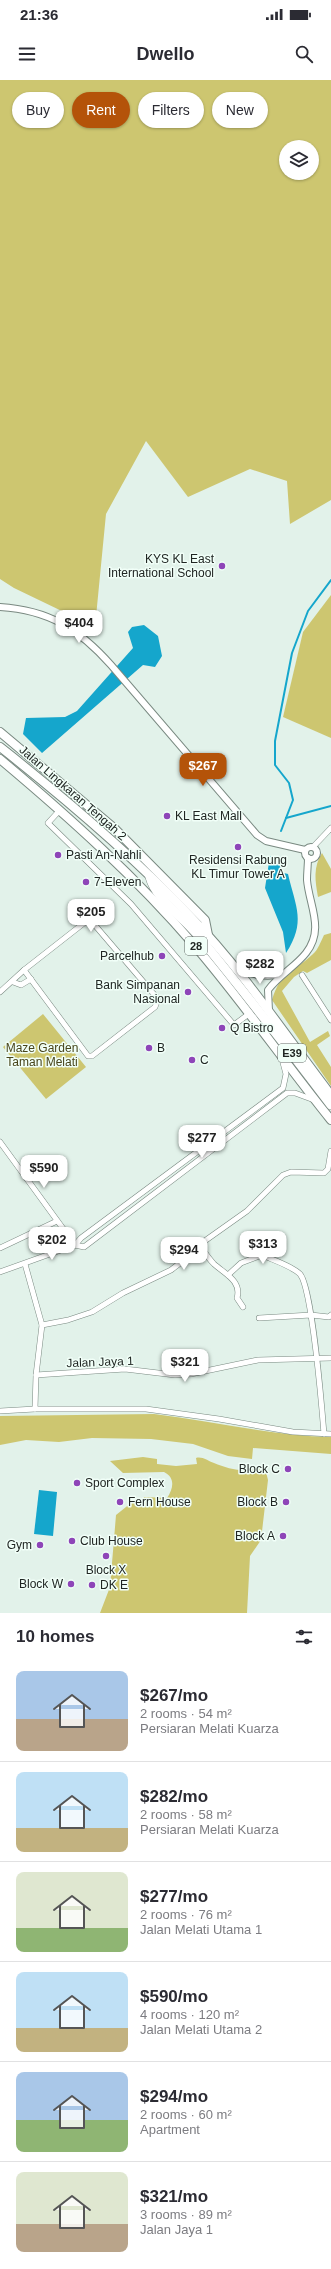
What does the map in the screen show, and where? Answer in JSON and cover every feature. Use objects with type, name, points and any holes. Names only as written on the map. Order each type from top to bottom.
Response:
[{"type":"highway","points":[[0,732],[44,768],[125,839],[205,920],[208,935]]},
{"type":"highway","name":"Jalan Lingkaran Tengah 2","points":[[0,747],[87,818],[150,877],[208,935],[237,970],[331,1095]]},
{"type":"highway","name":"Jalan Lingkaran Tengah 2","points":[[0,759],[60,810],[145,891],[194,945],[250,1013],[315,1101],[331,1120]]},
{"type":"highway","name":"E39","points":[[150,877],[153,887],[193,929],[253,1002],[331,1105]]},
{"type":"street","points":[[0,607],[40,613],[64,624],[88,640],[257,835],[266,841],[305,850],[313,847],[331,828]]},
{"type":"street","points":[[60,810],[48,824],[131,904],[234,1025],[250,1013]]},
{"type":"street","points":[[308,858],[312,859],[317,855],[316,849],[313,847]]},
{"type":"street","points":[[269,1014],[267,1001],[268,990],[283,973],[304,955],[313,940],[316,920],[307,878],[308,858],[305,850]]},
{"type":"street","points":[[0,992],[13,982],[24,970],[84,923],[93,923],[158,999],[155,1007],[92,1056],[88,1056],[24,970]]},
{"type":"street","points":[[237,970],[259,976],[270,977],[283,973]]},
{"type":"street","points":[[302,975],[331,1020]]},
{"type":"street","points":[[13,982],[21,985],[31,979]]},
{"type":"street","points":[[75,1245],[81,1238],[283,1088],[286,1074],[280,1054]]},
{"type":"street","points":[[0,1272],[75,1245],[84,1246],[287,1093],[295,1093],[315,1101]]},
{"type":"street","points":[[0,1142],[75,1245]]},
{"type":"street","points":[[42,1324],[68,1320],[92,1312],[123,1293],[171,1270],[201,1247],[199,1245],[247,1211],[283,1175],[291,1172],[324,1173],[330,1171],[331,1151]]},
{"type":"street","points":[[0,1248],[57,1221]]},
{"type":"street","points":[[201,1247],[215,1265],[228,1275],[237,1286],[237,1298],[243,1307]]},
{"type":"street","points":[[228,1275],[240,1263],[262,1255],[292,1268],[305,1282],[311,1314],[324,1434]]},
{"type":"street","points":[[25,1264],[42,1324],[36,1375],[35,1409]]},
{"type":"street","points":[[259,1318],[311,1314],[329,1317],[331,1315]]},
{"type":"street","name":"Jalan Jaya 1","points":[[36,1375],[125,1369],[176,1375],[191,1374],[258,1360],[315,1360],[331,1358]]},
{"type":"street","points":[[0,1412],[35,1409],[146,1410],[218,1419],[293,1432],[331,1434]]},
{"type":"green space","points":[[0,80],[331,80],[331,500],[290,524],[287,481],[250,469],[188,497],[146,441],[106,514],[95,627],[14,588],[0,579]]},
{"type":"green space","points":[[331,595],[331,738],[283,717],[303,632]]},
{"type":"green space","points":[[322,853],[331,869],[331,892],[318,897],[316,869]]},
{"type":"green space","points":[[331,933],[331,960],[307,973],[303,971],[294,977],[282,991],[310,1042],[328,1031],[330,1036],[317,1045],[331,1067],[331,1086],[272,1000],[279,983],[284,977],[315,952],[324,935]]},
{"type":"green space","name":"Maze Garden Taman Melati","points":[[43,1014],[86,1067],[46,1099],[3,1047]]},
{"type":"green space","points":[[154,1414],[287,1434],[331,1437],[331,1454],[253,1448],[252,1459],[228,1456],[193,1444],[151,1439],[92,1438],[59,1442],[26,1440],[0,1445],[0,1416]]},
{"type":"green space","points":[[143,1457],[157,1459],[157,1464],[176,1466],[197,1464],[196,1458],[200,1458],[231,1469],[248,1470],[259,1468],[266,1472],[268,1480],[261,1540],[250,1556],[247,1613],[100,1613],[110,1587],[116,1515],[136,1499],[143,1499],[144,1497],[167,1498],[171,1491],[172,1480],[168,1474],[164,1472],[123,1473],[110,1461]]},
{"type":"water","points":[[144,625],[158,636],[162,656],[155,667],[143,665],[42,753],[23,734],[26,718],[65,717],[77,711],[133,648],[128,632],[132,627]]},
{"type":"water","points":[[270,856],[282,857],[280,872],[288,874],[298,915],[296,932],[286,953],[283,932],[265,888]]},
{"type":"water","points":[[39,1490],[57,1492],[53,1536],[34,1534]]},
{"type":"waterway","points":[[281,831],[293,800],[289,783],[275,765],[275,741],[292,653],[308,611],[331,580]]},
{"type":"waterway","points":[[286,818],[331,806]]},
{"type":"place","name":"KYS KL East International School","points":[[222,566]]},
{"type":"place","name":"KL East Mall","points":[[167,816]]},
{"type":"place","name":"Residensi Rabung KL Timur Tower A","points":[[238,847]]},
{"type":"place","name":"Pasti An-Nahli","points":[[58,855]]},
{"type":"place","name":"7-Eleven","points":[[86,882]]},
{"type":"place","name":"Parcelhub","points":[[162,956]]},
{"type":"place","name":"Bank Simpanan Nasional","points":[[188,992]]},
{"type":"place","name":"Q Bistro","points":[[222,1028]]},
{"type":"place","name":"B","points":[[149,1048]]},
{"type":"place","name":"C","points":[[192,1060]]},
{"type":"place","name":"Block C","points":[[288,1469]]},
{"type":"place","name":"Sport Complex","points":[[77,1483]]},
{"type":"place","name":"Fern House","points":[[120,1502]]},
{"type":"place","name":"Block B","points":[[286,1502]]},
{"type":"place","name":"Block A","points":[[283,1536]]},
{"type":"place","name":"Club House","points":[[72,1541]]},
{"type":"place","name":"Gym","points":[[40,1545]]},
{"type":"place","name":"Block X","points":[[106,1556]]},
{"type":"place","name":"Block W","points":[[71,1584]]},
{"type":"place","name":"DK E","points":[[92,1585]]}]
